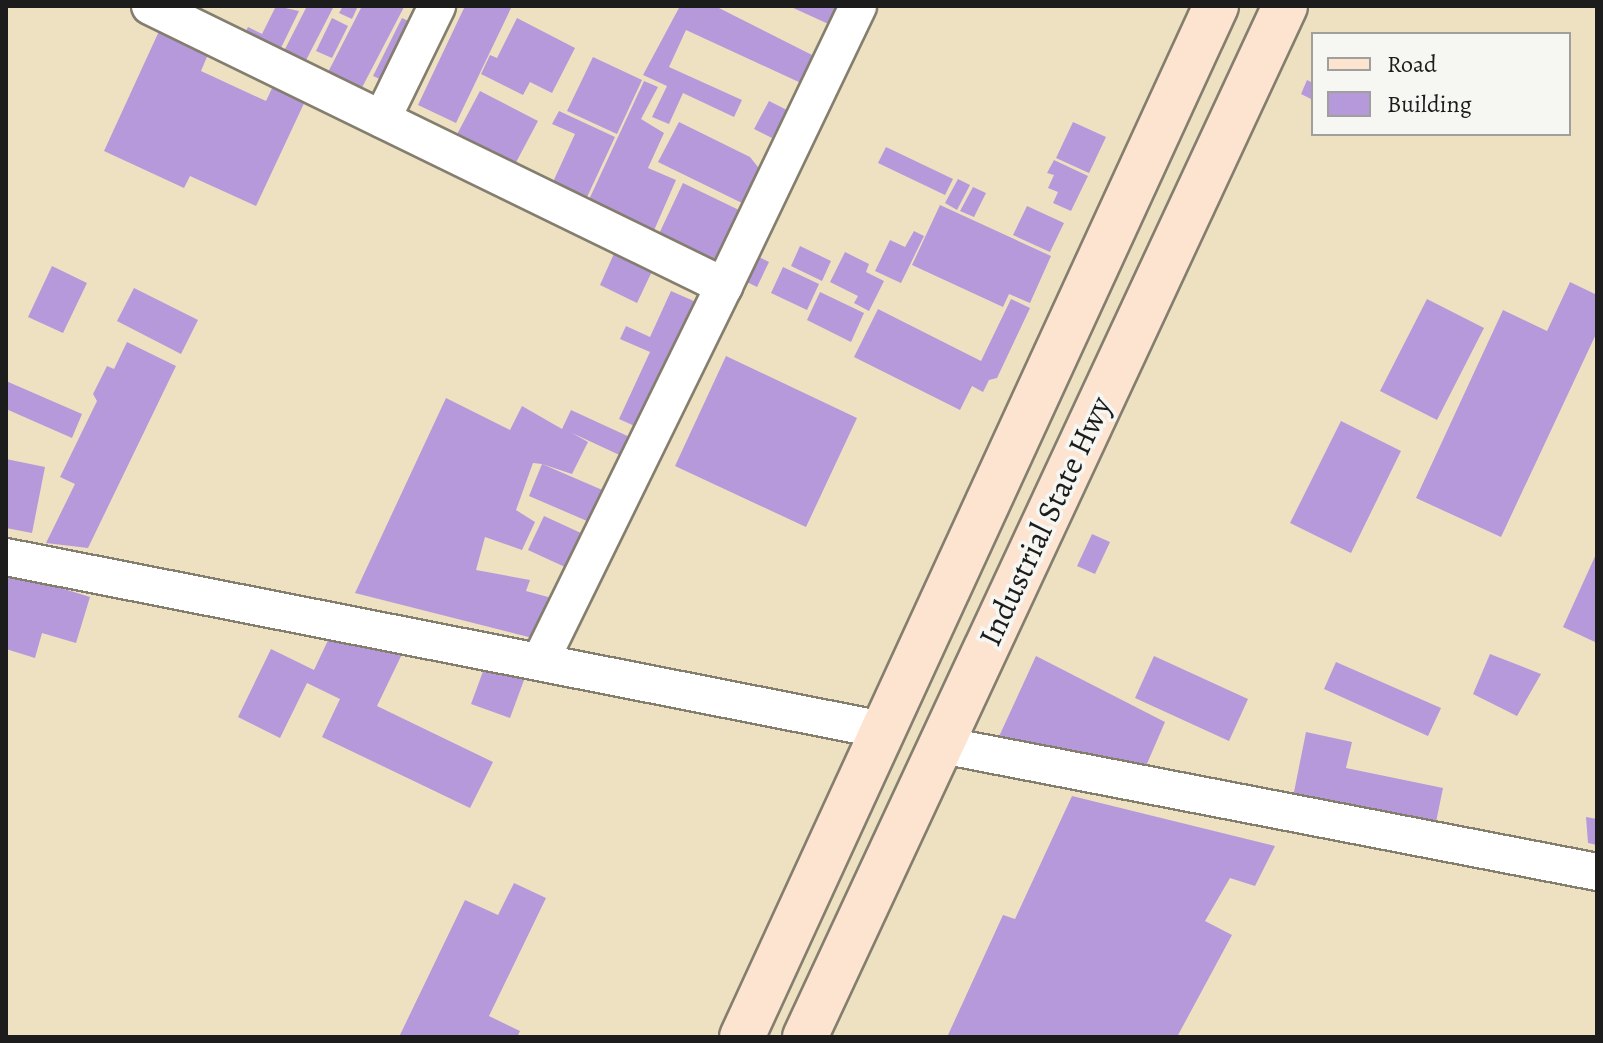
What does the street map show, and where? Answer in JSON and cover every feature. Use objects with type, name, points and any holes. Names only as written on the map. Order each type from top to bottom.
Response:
[{"type":"main road","name":"Industrial State Hwy","points":[[742,1037],[1216,6]]},
{"type":"main road","name":"Industrial State Hwy","points":[[812,1020],[1285,6]]},
{"type":"main road","points":[[998,480],[1052,505]]},
{"type":"main road","points":[[767,981],[812,1020]]},
{"type":"street","points":[[382,119],[437,6]]},
{"type":"street","points":[[541,660],[858,6]]},
{"type":"street","points":[[168,10],[382,119],[724,286]]},
{"type":"street","points":[[6,557],[541,660],[883,730]]},
{"type":"street","points":[[942,745],[1597,872]]},
{"type":"building","points":[[276,6],[299,11],[278,54],[243,37],[248,27],[262,34]]},
{"type":"building","points":[[307,6],[334,6],[303,66],[282,55]]},
{"type":"building","points":[[343,6],[358,6],[352,19],[339,13]]},
{"type":"building","points":[[362,6],[404,7],[356,99],[323,82]]},
{"type":"building","points":[[465,6],[512,6],[456,123],[418,105]]},
{"type":"building","points":[[680,6],[715,6],[814,56],[801,83],[686,30],[669,67],[742,100],[734,117],[683,93],[669,124],[652,117],[667,86],[643,75]]},
{"type":"building","points":[[789,6],[845,6],[835,27]]},
{"type":"building","points":[[332,18],[348,26],[332,58],[316,51]]},
{"type":"building","points":[[402,18],[417,25],[382,80],[373,76]]},
{"type":"building","points":[[517,18],[575,48],[552,93],[530,82],[523,95],[481,74],[490,55],[497,58]]},
{"type":"building","points":[[160,29],[209,52],[201,71],[266,101],[275,82],[307,97],[256,206],[190,176],[184,188],[104,151]]},
{"type":"building","points":[[593,57],[642,80],[617,134],[567,111]]},
{"type":"building","points":[[1307,80],[1311,82],[1311,99],[1301,94]]},
{"type":"building","points":[[644,81],[658,87],[641,119],[664,133],[648,168],[676,180],[652,235],[586,206]]},
{"type":"building","points":[[480,91],[538,121],[513,168],[455,138]]},
{"type":"building","points":[[769,101],[787,110],[772,138],[754,129]]},
{"type":"building","points":[[559,111],[615,137],[581,210],[547,195],[575,134],[552,124]]},
{"type":"building","points":[[679,122],[750,157],[762,172],[746,205],[658,162]]},
{"type":"building","points":[[1073,122],[1106,137],[1089,173],[1056,158]]},
{"type":"building","points":[[886,147],[953,179],[945,195],[878,163]]},
{"type":"building","points":[[1054,160],[1088,176],[1071,211],[1053,203],[1058,192],[1048,188],[1054,175],[1047,173]]},
{"type":"building","points":[[958,179],[970,185],[957,210],[945,203]]},
{"type":"building","points":[[683,183],[739,210],[712,265],[657,238]]},
{"type":"building","points":[[973,187],[986,193],[974,217],[960,211]]},
{"type":"building","points":[[940,205],[1051,256],[1030,303],[1009,294],[1003,307],[912,265]]},
{"type":"building","points":[[1027,206],[1064,223],[1050,252],[1013,235]]},
{"type":"building","points":[[914,231],[924,236],[901,283],[875,271],[890,240],[905,247]]},
{"type":"building","points":[[800,246],[831,261],[822,281],[791,266]]},
{"type":"building","points":[[617,247],[655,265],[637,303],[600,285]]},
{"type":"building","points":[[845,252],[869,264],[866,272],[884,281],[869,311],[854,303],[858,296],[830,282]]},
{"type":"building","points":[[753,254],[769,262],[757,287],[741,279]]},
{"type":"building","points":[[52,266],[87,283],[63,333],[28,317]]},
{"type":"building","points":[[783,267],[819,284],[807,310],[771,293]]},
{"type":"building","points":[[1570,282],[1597,295],[1597,332],[1501,537],[1416,498],[1503,310],[1547,331]]},
{"type":"building","points":[[134,288],[198,320],[181,354],[117,321]]},
{"type":"building","points":[[671,291],[696,302],[639,428],[619,419],[650,352],[620,339],[626,326],[650,337]]},
{"type":"building","points":[[820,292],[864,313],[851,342],[807,320]]},
{"type":"building","points":[[1011,299],[1030,308],[997,378],[989,380],[983,392],[972,386],[960,410],[854,357],[878,309],[981,361]]},
{"type":"building","points":[[1427,299],[1484,328],[1437,420],[1380,391]]},
{"type":"building","points":[[127,342],[176,366],[88,548],[46,543],[75,484],[60,477],[97,401],[93,394],[107,366],[114,369]]},
{"type":"building","points":[[726,356],[857,418],[806,527],[675,466]]},
{"type":"building","points":[[6,381],[82,414],[72,438],[6,409]]},
{"type":"building","points":[[446,398],[510,430],[522,406],[562,429],[571,410],[634,439],[626,458],[572,433],[588,442],[572,474],[533,463],[516,510],[535,522],[522,550],[485,537],[476,570],[530,580],[526,591],[563,601],[544,641],[355,593]]},
{"type":"building","points":[[1341,421],[1401,451],[1351,553],[1290,523]]},
{"type":"building","points":[[6,459],[45,467],[32,533],[6,528]]},
{"type":"building","points":[[542,464],[607,492],[594,524],[529,496]]},
{"type":"building","points":[[544,516],[594,539],[578,573],[528,550]]},
{"type":"building","points":[[1092,534],[1110,542],[1095,574],[1077,566]]},
{"type":"building","points":[[1597,552],[1597,643],[1563,627]]},
{"type":"building","points":[[6,571],[90,597],[76,643],[42,633],[35,658],[6,649]]},
{"type":"building","points":[[331,634],[404,650],[377,706],[493,762],[470,808],[322,737],[340,699],[307,683],[280,738],[238,717],[271,649],[314,670]]},
{"type":"building","points":[[1490,654],[1541,674],[1517,716],[1473,694]]},
{"type":"building","points":[[1036,656],[1165,722],[1143,773],[996,743]]},
{"type":"building","points":[[1154,656],[1248,699],[1229,741],[1135,698]]},
{"type":"building","points":[[1336,662],[1441,708],[1428,736],[1324,689]]},
{"type":"building","points":[[485,666],[524,680],[510,718],[471,704]]},
{"type":"building","points":[[1306,732],[1352,742],[1346,768],[1443,788],[1435,827],[1293,797]]},
{"type":"building","points":[[1072,796],[1275,846],[1255,886],[1230,878],[1205,921],[1232,935],[1177,1037],[948,1035],[1003,915],[1015,919]]},
{"type":"building","points":[[1586,817],[1597,819],[1597,845],[1588,843]]},
{"type":"building","points":[[514,883],[546,898],[489,1016],[520,1031],[517,1037],[399,1037],[465,900],[498,915]]}]
